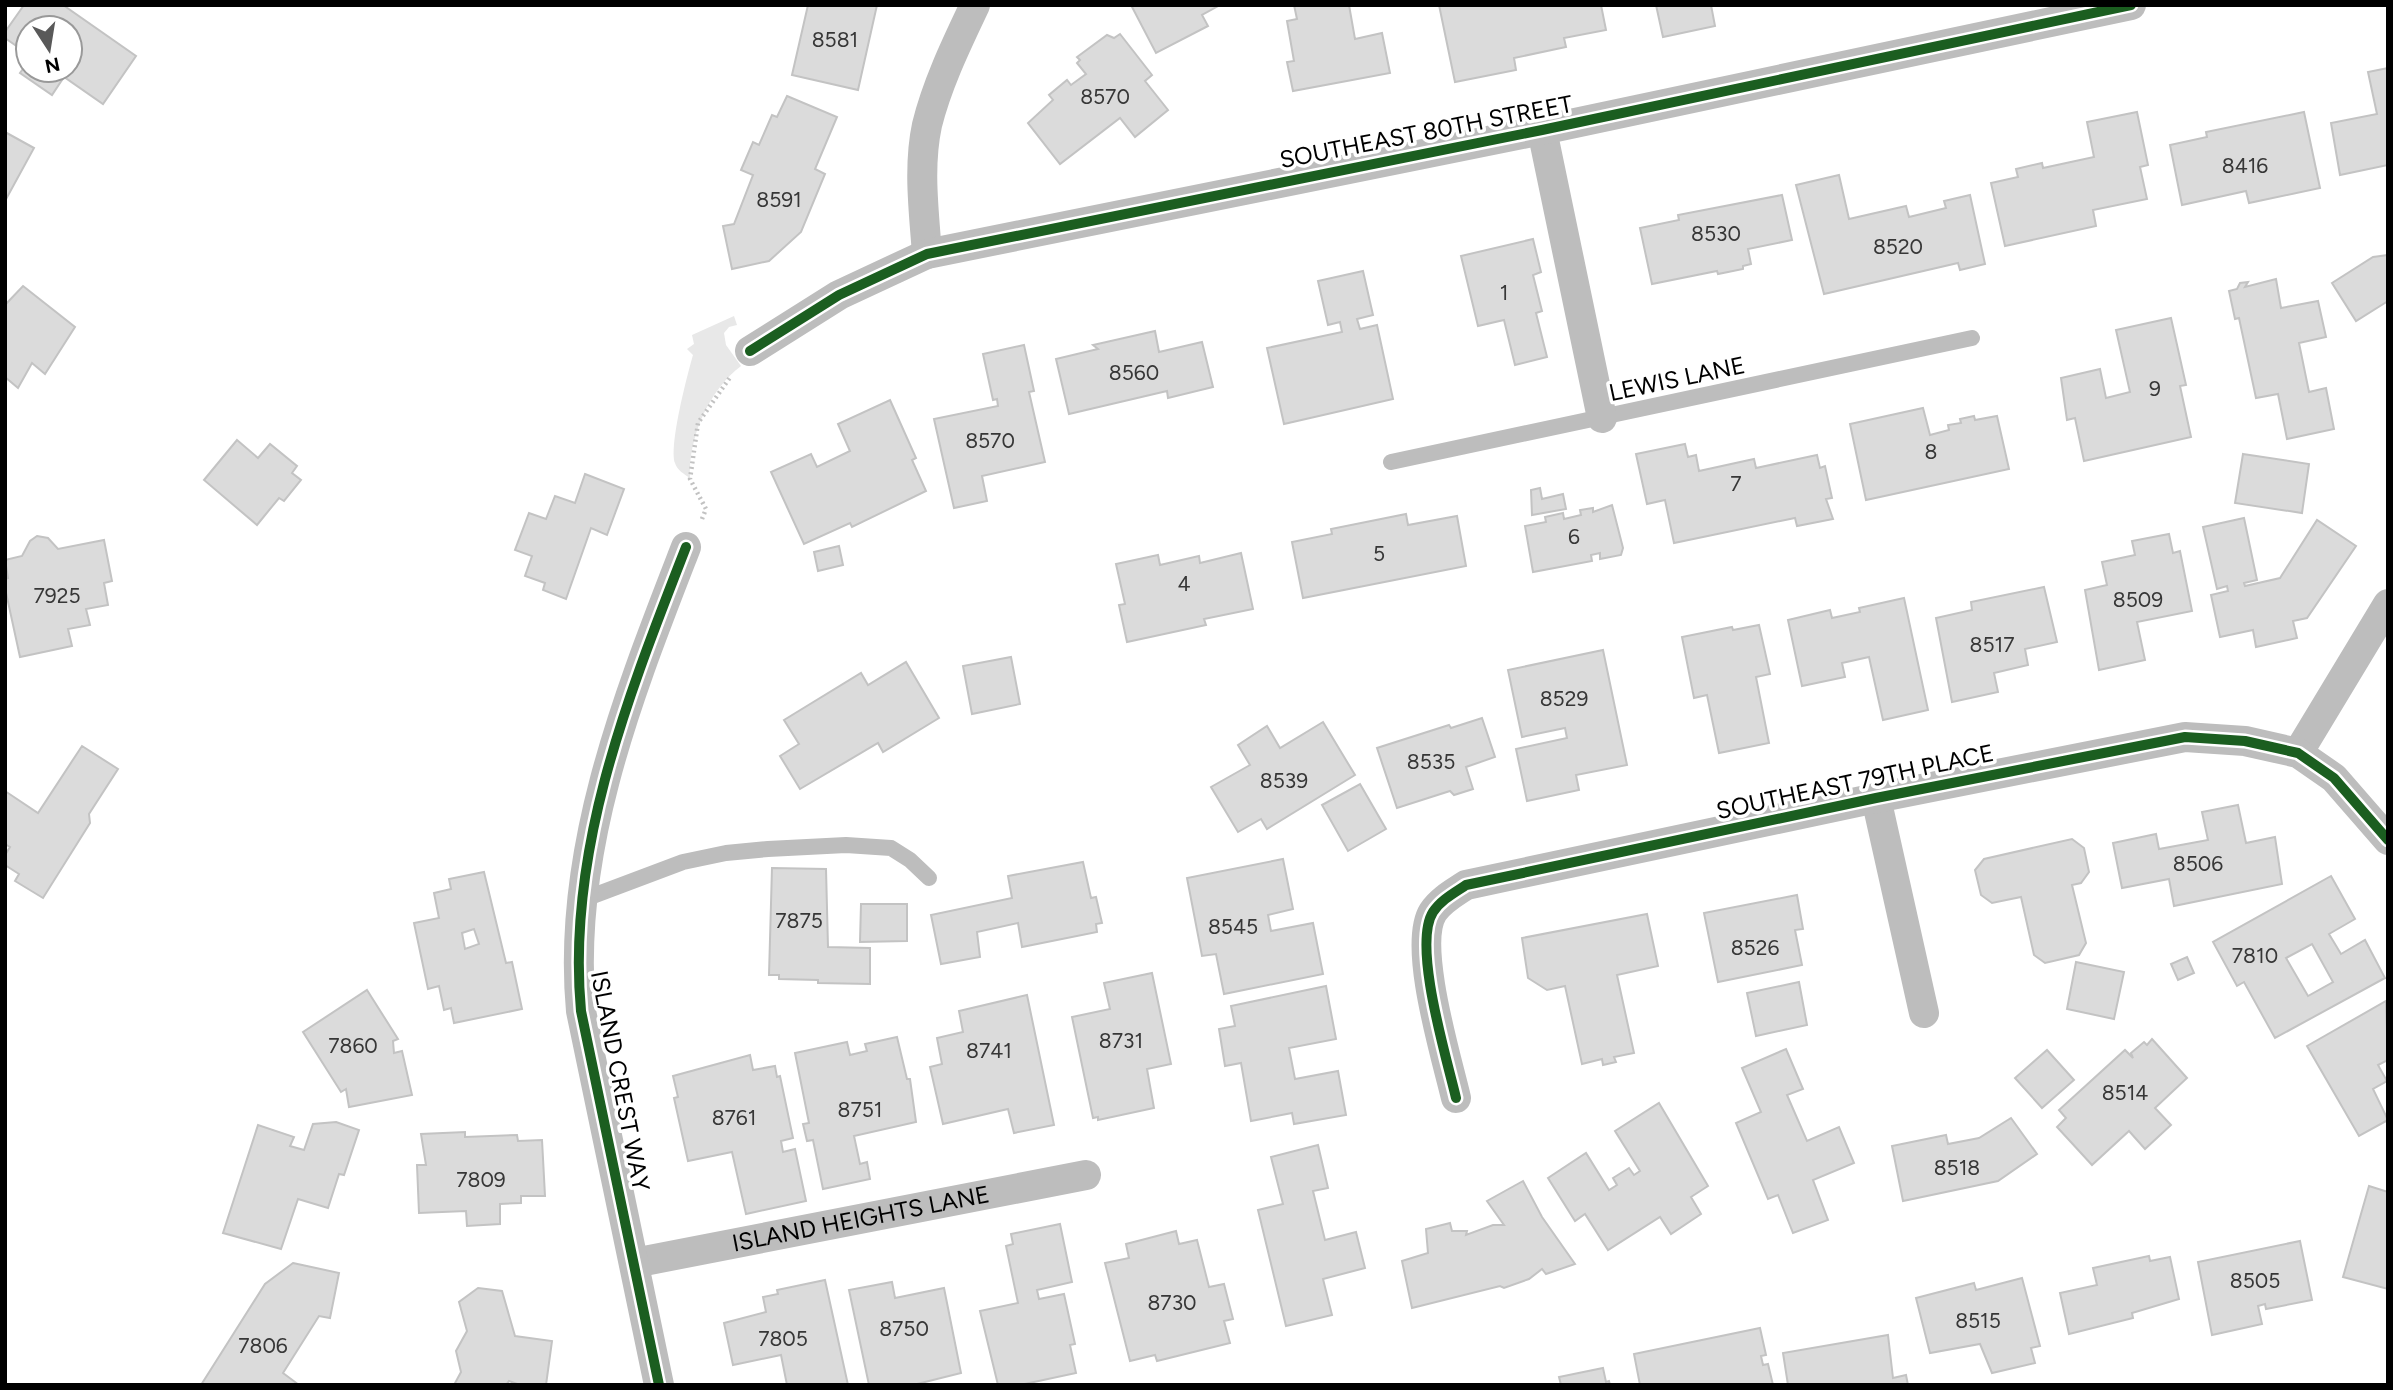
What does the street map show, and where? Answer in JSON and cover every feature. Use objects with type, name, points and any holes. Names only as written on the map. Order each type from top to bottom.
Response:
[{"type":"street","points":[[927,254],[923,183],[927,126],[956,45],[975,5]]},
{"type":"street","name":"SOUTHEAST 80TH STREET","points":[[750,351],[839,295],[927,254],[1542,130],[2131,5]]},
{"type":"street","points":[[1542,130],[1602,418]]},
{"type":"street","name":"ISLAND CREST WAY","points":[[659,1385],[581,1011],[576,963],[582,900],[599,805],[625,704],[686,547]]},
{"type":"street","points":[[2388,604],[2298,753],[2334,778],[2388,840]]},
{"type":"street","name":"SOUTHEAST 79TH PLACE","points":[[1456,1098],[1427,968],[1425,938],[1432,914],[1446,898],[1466,886],[1875,798],[2185,737],[2245,741],[2298,753]]},
{"type":"street","points":[[1875,798],[1924,1013]]},
{"type":"street","name":"ISLAND HEIGHTS LANE","points":[[634,1263],[1086,1175]]},
{"type":"lane","name":"LEWIS LANE","points":[[1391,462],[1972,338]]},
{"type":"lane","points":[[582,900],[683,862],[726,853],[768,849],[846,845],[891,848],[910,860],[929,878]]},
{"type":"path","points":[[686,547],[706,509],[690,479],[698,423],[720,390],[745,363],[750,351]]},
{"type":"shaded area","points":[[734,316],[737,325],[729,327],[724,333],[726,345],[741,366],[719,388],[703,416],[693,447],[690,478],[677,468],[674,454],[674,441],[693,355],[687,349],[694,344],[692,335]]},
{"type":"building","points":[[24,5],[63,5],[76,14],[18,14]]},
{"type":"building","points":[[808,5],[877,5],[858,90],[792,75]]},
{"type":"building","points":[[1131,5],[1220,5],[1202,15],[1208,26],[1156,53]]},
{"type":"building","points":[[1294,5],[1349,5],[1355,39],[1382,33],[1390,73],[1293,91],[1287,62],[1294,61],[1287,21],[1297,19]]},
{"type":"building","points":[[1439,5],[1601,5],[1606,30],[1564,38],[1566,47],[1514,58],[1516,70],[1455,82]]},
{"type":"building","points":[[1656,5],[1711,5],[1715,26],[1663,37]]},
{"type":"building","points":[[14,19],[14,44],[5,38],[5,32]]},
{"type":"building","points":[[84,20],[136,56],[103,104],[74,84],[84,84]]},
{"type":"building","points":[[1120,34],[1152,75],[1145,81],[1168,110],[1135,137],[1120,118],[1060,164],[1028,123],[1053,100],[1049,95],[1067,80],[1071,85],[1086,74],[1077,63],[1080,60],[1077,57],[1107,35],[1114,38]]},
{"type":"building","points":[[2388,68],[2388,165],[2340,175],[2331,123],[2377,114],[2368,72]]},
{"type":"building","points":[[36,84],[59,84],[52,95]]},
{"type":"building","points":[[787,96],[837,117],[815,169],[825,174],[801,232],[769,261],[732,269],[723,226],[734,224],[753,175],[741,170],[753,142],[759,145],[772,115],[777,117]]},
{"type":"building","points":[[2137,112],[2148,165],[2140,167],[2147,199],[2093,210],[2096,226],[2005,246],[1991,183],[2018,177],[2016,169],[2042,163],[2043,168],[2094,157],[2087,122]]},
{"type":"building","points":[[2304,112],[2320,188],[2249,203],[2246,191],[2182,205],[2170,145],[2207,137],[2206,132]]},
{"type":"building","points":[[5,132],[34,148],[5,201]]},
{"type":"building","points":[[1839,175],[1849,219],[1906,206],[1909,217],[1946,208],[1944,201],[1970,195],[1985,264],[1960,270],[1958,263],[1824,294],[1796,185]]},
{"type":"building","points":[[1782,195],[1792,240],[1748,249],[1751,264],[1743,266],[1743,269],[1718,274],[1717,271],[1652,284],[1640,228],[1679,220],[1678,215]]},
{"type":"building","points":[[1533,239],[1541,272],[1533,275],[1542,311],[1536,313],[1547,357],[1515,365],[1504,320],[1478,326],[1461,256]]},
{"type":"building","points":[[2388,255],[2388,301],[2356,321],[2332,283],[2373,257]]},
{"type":"building","points":[[1363,271],[1373,315],[1357,319],[1360,329],[1377,325],[1393,399],[1284,424],[1267,348],[1342,332],[1340,322],[1328,325],[1318,281]]},
{"type":"building","points":[[2276,279],[2281,308],[2318,301],[2326,337],[2299,343],[2309,392],[2326,388],[2334,429],[2287,439],[2278,394],[2256,398],[2239,318],[2235,319],[2229,291],[2237,289],[2240,283],[2248,282],[2245,287]]},
{"type":"building","points":[[23,286],[75,327],[45,374],[32,363],[18,388],[5,377],[5,305]]},
{"type":"building","points":[[2171,318],[2186,385],[2180,386],[2191,437],[2084,461],[2075,418],[2067,420],[2061,378],[2100,369],[2106,398],[2130,392],[2116,330]]},
{"type":"building","points":[[1155,331],[1159,352],[1202,342],[1213,387],[1168,398],[1167,391],[1069,414],[1056,359],[1098,349],[1093,345]]},
{"type":"building","points":[[1024,345],[1034,391],[1029,392],[1045,462],[982,476],[987,501],[954,508],[934,419],[998,406],[997,399],[993,400],[983,354]]},
{"type":"building","points":[[890,400],[916,458],[912,460],[926,491],[852,527],[850,523],[804,544],[771,472],[811,454],[817,467],[850,451],[838,424]]},
{"type":"building","points":[[1923,408],[1930,435],[1949,430],[1948,425],[1961,423],[1960,419],[1974,416],[1975,420],[1997,416],[2009,469],[1866,500],[1850,424]]},
{"type":"building","points":[[237,440],[258,458],[270,444],[297,466],[292,473],[301,480],[284,501],[279,498],[257,525],[204,480]]},
{"type":"building","points":[[1685,444],[1688,457],[1696,455],[1699,471],[1754,459],[1756,468],[1817,455],[1820,468],[1825,466],[1832,498],[1826,499],[1833,519],[1797,526],[1795,518],[1674,543],[1665,500],[1647,504],[1636,454]]},
{"type":"building","points":[[2243,454],[2309,464],[2302,513],[2235,503]]},
{"type":"building","points":[[585,474],[624,489],[607,535],[591,528],[566,599],[543,590],[545,583],[525,576],[532,556],[515,550],[529,513],[546,519],[555,496],[575,503]]},
{"type":"building","points":[[1540,488],[1542,499],[1563,494],[1566,509],[1532,515],[1531,490]]},
{"type":"building","points":[[1612,505],[1623,548],[1621,555],[1600,559],[1600,553],[1591,555],[1592,561],[1533,572],[1525,526],[1546,522],[1545,517],[1563,513],[1564,519],[1581,515],[1580,510],[1593,508],[1593,512]]},
{"type":"building","points":[[1406,514],[1408,525],[1457,516],[1466,566],[1303,598],[1292,542],[1332,534],[1331,529]]},
{"type":"building","points":[[2244,518],[2257,580],[2244,583],[2245,586],[2280,578],[2317,520],[2356,546],[2307,618],[2293,621],[2297,638],[2256,647],[2253,630],[2220,637],[2211,595],[2228,591],[2227,586],[2217,589],[2203,527]]},
{"type":"building","points":[[2169,534],[2173,553],[2180,551],[2192,611],[2137,622],[2145,660],[2099,670],[2085,590],[2107,585],[2102,562],[2135,555],[2132,541]]},
{"type":"building","points":[[37,536],[48,538],[58,549],[104,540],[112,581],[104,583],[108,605],[86,609],[90,625],[68,629],[72,646],[20,657],[5,588],[5,579],[8,578],[5,560],[22,556],[30,541]]},
{"type":"building","points":[[839,546],[843,565],[818,571],[814,552]]},
{"type":"building","points":[[1241,553],[1253,609],[1204,619],[1206,625],[1127,642],[1119,605],[1125,604],[1116,564],[1158,555],[1160,565],[1199,556],[1200,563]]},
{"type":"building","points":[[2044,587],[2057,642],[2025,649],[2028,665],[1994,673],[1998,692],[1952,702],[1936,618],[1972,610],[1971,602]]},
{"type":"building","points":[[1904,598],[1928,710],[1883,720],[1869,657],[1842,663],[1845,677],[1802,686],[1788,620],[1830,610],[1832,618],[1860,612],[1859,608]]},
{"type":"building","points":[[1759,625],[1770,674],[1756,677],[1769,743],[1719,753],[1707,695],[1694,698],[1682,637],[1732,627],[1733,630]]},
{"type":"building","points":[[1603,650],[1627,765],[1576,775],[1579,790],[1527,801],[1516,749],[1567,738],[1565,728],[1522,737],[1508,670]]},
{"type":"building","points":[[1011,657],[1020,704],[972,714],[963,666]]},
{"type":"building","points":[[906,662],[939,718],[883,752],[878,743],[800,789],[780,756],[799,744],[784,720],[861,673],[868,685]]},
{"type":"building","points":[[1482,718],[1495,757],[1466,767],[1473,789],[1454,795],[1450,791],[1397,808],[1377,748],[1449,725],[1451,728]]},
{"type":"building","points":[[1323,722],[1355,775],[1267,829],[1261,819],[1238,832],[1211,787],[1250,765],[1238,745],[1267,726],[1280,748]]},
{"type":"building","points":[[82,746],[118,769],[89,814],[90,823],[43,898],[15,881],[19,874],[5,865],[5,855],[10,847],[5,844],[5,791],[38,813]]},
{"type":"building","points":[[1360,784],[1386,829],[1348,851],[1322,805]]},
{"type":"building","points":[[2238,805],[2246,843],[2275,837],[2282,884],[2174,906],[2169,879],[2122,888],[2113,843],[2156,834],[2159,849],[2208,840],[2202,812]]},
{"type":"building","points":[[2072,839],[2084,848],[2089,872],[2081,883],[2072,885],[2086,943],[2079,955],[2045,963],[2034,955],[2021,897],[1992,903],[1981,895],[1975,870],[1984,859]]},
{"type":"building","points":[[1283,859],[1293,909],[1268,915],[1271,931],[1313,923],[1323,974],[1224,994],[1216,954],[1202,956],[1187,878]]},
{"type":"building","points":[[1083,862],[1091,898],[1096,897],[1102,923],[1096,924],[1097,932],[1022,947],[1018,923],[977,932],[980,957],[941,964],[931,915],[1012,898],[1008,876]]},
{"type":"building","points":[[772,868],[826,869],[828,947],[870,948],[870,984],[818,983],[818,980],[779,979],[779,975],[769,975]]},
{"type":"building","points":[[484,872],[506,963],[512,962],[522,1009],[454,1023],[451,1008],[444,1010],[439,986],[428,989],[414,923],[439,918],[434,893],[451,889],[449,879]],"holes":[[[474,929],[479,944],[465,949],[462,933]]]},
{"type":"building","points":[[2331,876],[2355,919],[2329,934],[2341,954],[2365,940],[2385,978],[2275,1038],[2244,982],[2237,986],[2213,942]],"holes":[[[2312,944],[2333,982],[2308,996],[2286,958]]]},
{"type":"building","points":[[1797,895],[1803,929],[1795,930],[1802,965],[1718,982],[1704,913]]},
{"type":"building","points":[[861,904],[907,904],[907,941],[860,942]]},
{"type":"building","points":[[1647,914],[1658,966],[1617,975],[1634,1053],[1614,1057],[1616,1062],[1603,1065],[1602,1059],[1582,1064],[1565,986],[1547,990],[1528,978],[1522,938]]},
{"type":"building","points":[[2187,957],[2194,973],[2178,980],[2171,964]]},
{"type":"building","points":[[2076,962],[2124,972],[2114,1019],[2067,1009]]},
{"type":"building","points":[[1152,973],[1171,1064],[1147,1069],[1154,1108],[1098,1120],[1098,1117],[1093,1118],[1072,1017],[1110,1009],[1104,983]]},
{"type":"building","points":[[1799,982],[1807,1025],[1756,1036],[1747,993]]},
{"type":"building","points":[[1326,986],[1336,1039],[1289,1048],[1295,1079],[1338,1071],[1346,1115],[1294,1124],[1292,1113],[1251,1121],[1241,1063],[1225,1066],[1219,1029],[1235,1026],[1231,1006]]},
{"type":"building","points":[[367,990],[398,1039],[393,1041],[394,1053],[402,1051],[412,1095],[349,1107],[346,1089],[341,1092],[303,1032]]},
{"type":"building","points":[[1027,995],[1054,1125],[1014,1133],[1008,1109],[943,1124],[930,1067],[942,1064],[937,1038],[963,1032],[959,1011]]},
{"type":"building","points":[[2386,1001],[2388,1060],[2378,1065],[2387,1081],[2373,1089],[2388,1120],[2359,1136],[2307,1046]]},
{"type":"building","points":[[897,1037],[907,1079],[910,1079],[916,1122],[854,1136],[860,1164],[867,1162],[870,1179],[823,1189],[813,1140],[807,1141],[803,1124],[809,1123],[795,1053],[847,1042],[850,1055],[867,1051],[865,1044]]},
{"type":"building","points":[[2152,1039],[2187,1078],[2155,1108],[2171,1125],[2145,1149],[2129,1131],[2092,1165],[2057,1127],[2066,1118],[2059,1110],[2125,1050],[2133,1058],[2131,1053],[2144,1042],[2147,1045]]},
{"type":"building","points":[[1786,1049],[1803,1089],[1787,1095],[1807,1141],[1839,1127],[1854,1163],[1813,1180],[1828,1220],[1793,1233],[1778,1195],[1768,1199],[1736,1123],[1761,1112],[1742,1068]]},
{"type":"building","points":[[2047,1050],[2074,1080],[2042,1108],[2015,1078]]},
{"type":"building","points":[[750,1055],[753,1070],[775,1066],[777,1077],[780,1076],[793,1138],[781,1141],[783,1152],[795,1149],[806,1201],[746,1214],[732,1152],[688,1161],[674,1098],[678,1097],[673,1076]]},
{"type":"building","points":[[1659,1103],[1708,1186],[1691,1197],[1701,1214],[1671,1234],[1660,1217],[1608,1250],[1585,1214],[1575,1221],[1548,1178],[1586,1153],[1609,1190],[1617,1185],[1613,1178],[1629,1168],[1634,1175],[1640,1171],[1615,1131]]},
{"type":"building","points":[[2011,1118],[2037,1154],[1998,1181],[1903,1201],[1892,1146],[1946,1135],[1948,1144],[1979,1138]]},
{"type":"building","points":[[336,1122],[359,1130],[344,1175],[339,1174],[328,1208],[298,1199],[281,1249],[223,1233],[258,1125],[294,1137],[290,1146],[304,1150],[313,1124]]},
{"type":"building","points":[[465,1132],[465,1137],[517,1135],[518,1141],[542,1140],[545,1196],[521,1196],[521,1203],[500,1204],[500,1224],[467,1226],[466,1211],[419,1213],[417,1165],[426,1165],[421,1134]]},
{"type":"building","points":[[1318,1145],[1328,1188],[1313,1191],[1325,1240],[1356,1232],[1365,1268],[1323,1279],[1332,1315],[1286,1326],[1258,1210],[1283,1204],[1271,1157]]},
{"type":"building","points":[[1523,1181],[1542,1217],[1575,1264],[1546,1274],[1542,1269],[1529,1279],[1504,1288],[1500,1286],[1412,1308],[1402,1261],[1428,1253],[1426,1229],[1450,1223],[1452,1231],[1467,1231],[1466,1235],[1493,1225],[1504,1225],[1487,1201]]},
{"type":"building","points":[[2369,1186],[2388,1192],[2388,1289],[2343,1277]]},
{"type":"building","points":[[1060,1224],[1072,1282],[1037,1290],[1039,1299],[1064,1294],[1075,1344],[1070,1345],[1076,1373],[1020,1385],[998,1385],[980,1311],[1018,1303],[1006,1246],[1013,1244],[1011,1234]]},
{"type":"building","points":[[1176,1231],[1179,1244],[1197,1240],[1209,1287],[1224,1284],[1233,1319],[1224,1321],[1230,1343],[1157,1361],[1155,1355],[1130,1361],[1105,1263],[1129,1258],[1126,1244]]},
{"type":"building","points":[[2300,1241],[2312,1300],[2266,1309],[2265,1304],[2258,1306],[2262,1324],[2212,1335],[2198,1262]]},
{"type":"building","points":[[2149,1256],[2150,1261],[2170,1257],[2179,1299],[2132,1313],[2133,1318],[2069,1334],[2060,1293],[2097,1285],[2093,1268]]},
{"type":"building","points":[[293,1263],[339,1273],[330,1318],[319,1316],[283,1373],[299,1385],[201,1385],[265,1284]]},
{"type":"building","points":[[2022,1278],[2040,1346],[2031,1348],[2035,1363],[1992,1373],[1980,1344],[1930,1353],[1916,1298],[1974,1283],[1976,1290]]},
{"type":"building","points":[[825,1280],[848,1385],[787,1385],[781,1355],[733,1365],[724,1323],[766,1312],[763,1297],[778,1294],[777,1290]]},
{"type":"building","points":[[892,1282],[895,1298],[944,1288],[961,1373],[913,1385],[869,1385],[849,1290]]},
{"type":"building","points":[[478,1288],[502,1291],[515,1336],[552,1341],[546,1385],[520,1385],[509,1381],[506,1385],[454,1385],[461,1372],[456,1351],[467,1331],[459,1302]]},
{"type":"building","points":[[1760,1328],[1766,1355],[1761,1356],[1763,1365],[1768,1364],[1773,1385],[1640,1385],[1634,1354]]},
{"type":"building","points":[[1888,1335],[1893,1378],[1906,1375],[1908,1385],[1788,1385],[1783,1353]]},
{"type":"building","points":[[1603,1368],[1606,1382],[1609,1381],[1610,1385],[1561,1385],[1559,1377]]},
{"type":"cycle path","points":[[750,351],[839,295],[927,254],[1542,130],[2131,5]]},
{"type":"cycle path","points":[[659,1385],[581,1011],[579,951],[583,891],[606,774],[643,659],[686,547]]},
{"type":"cycle path","points":[[1456,1098],[1433,1003],[1426,950],[1433,912],[1444,900],[1466,885],[1876,798],[2185,737],[2245,741],[2298,753],[2334,778],[2388,840]]}]
